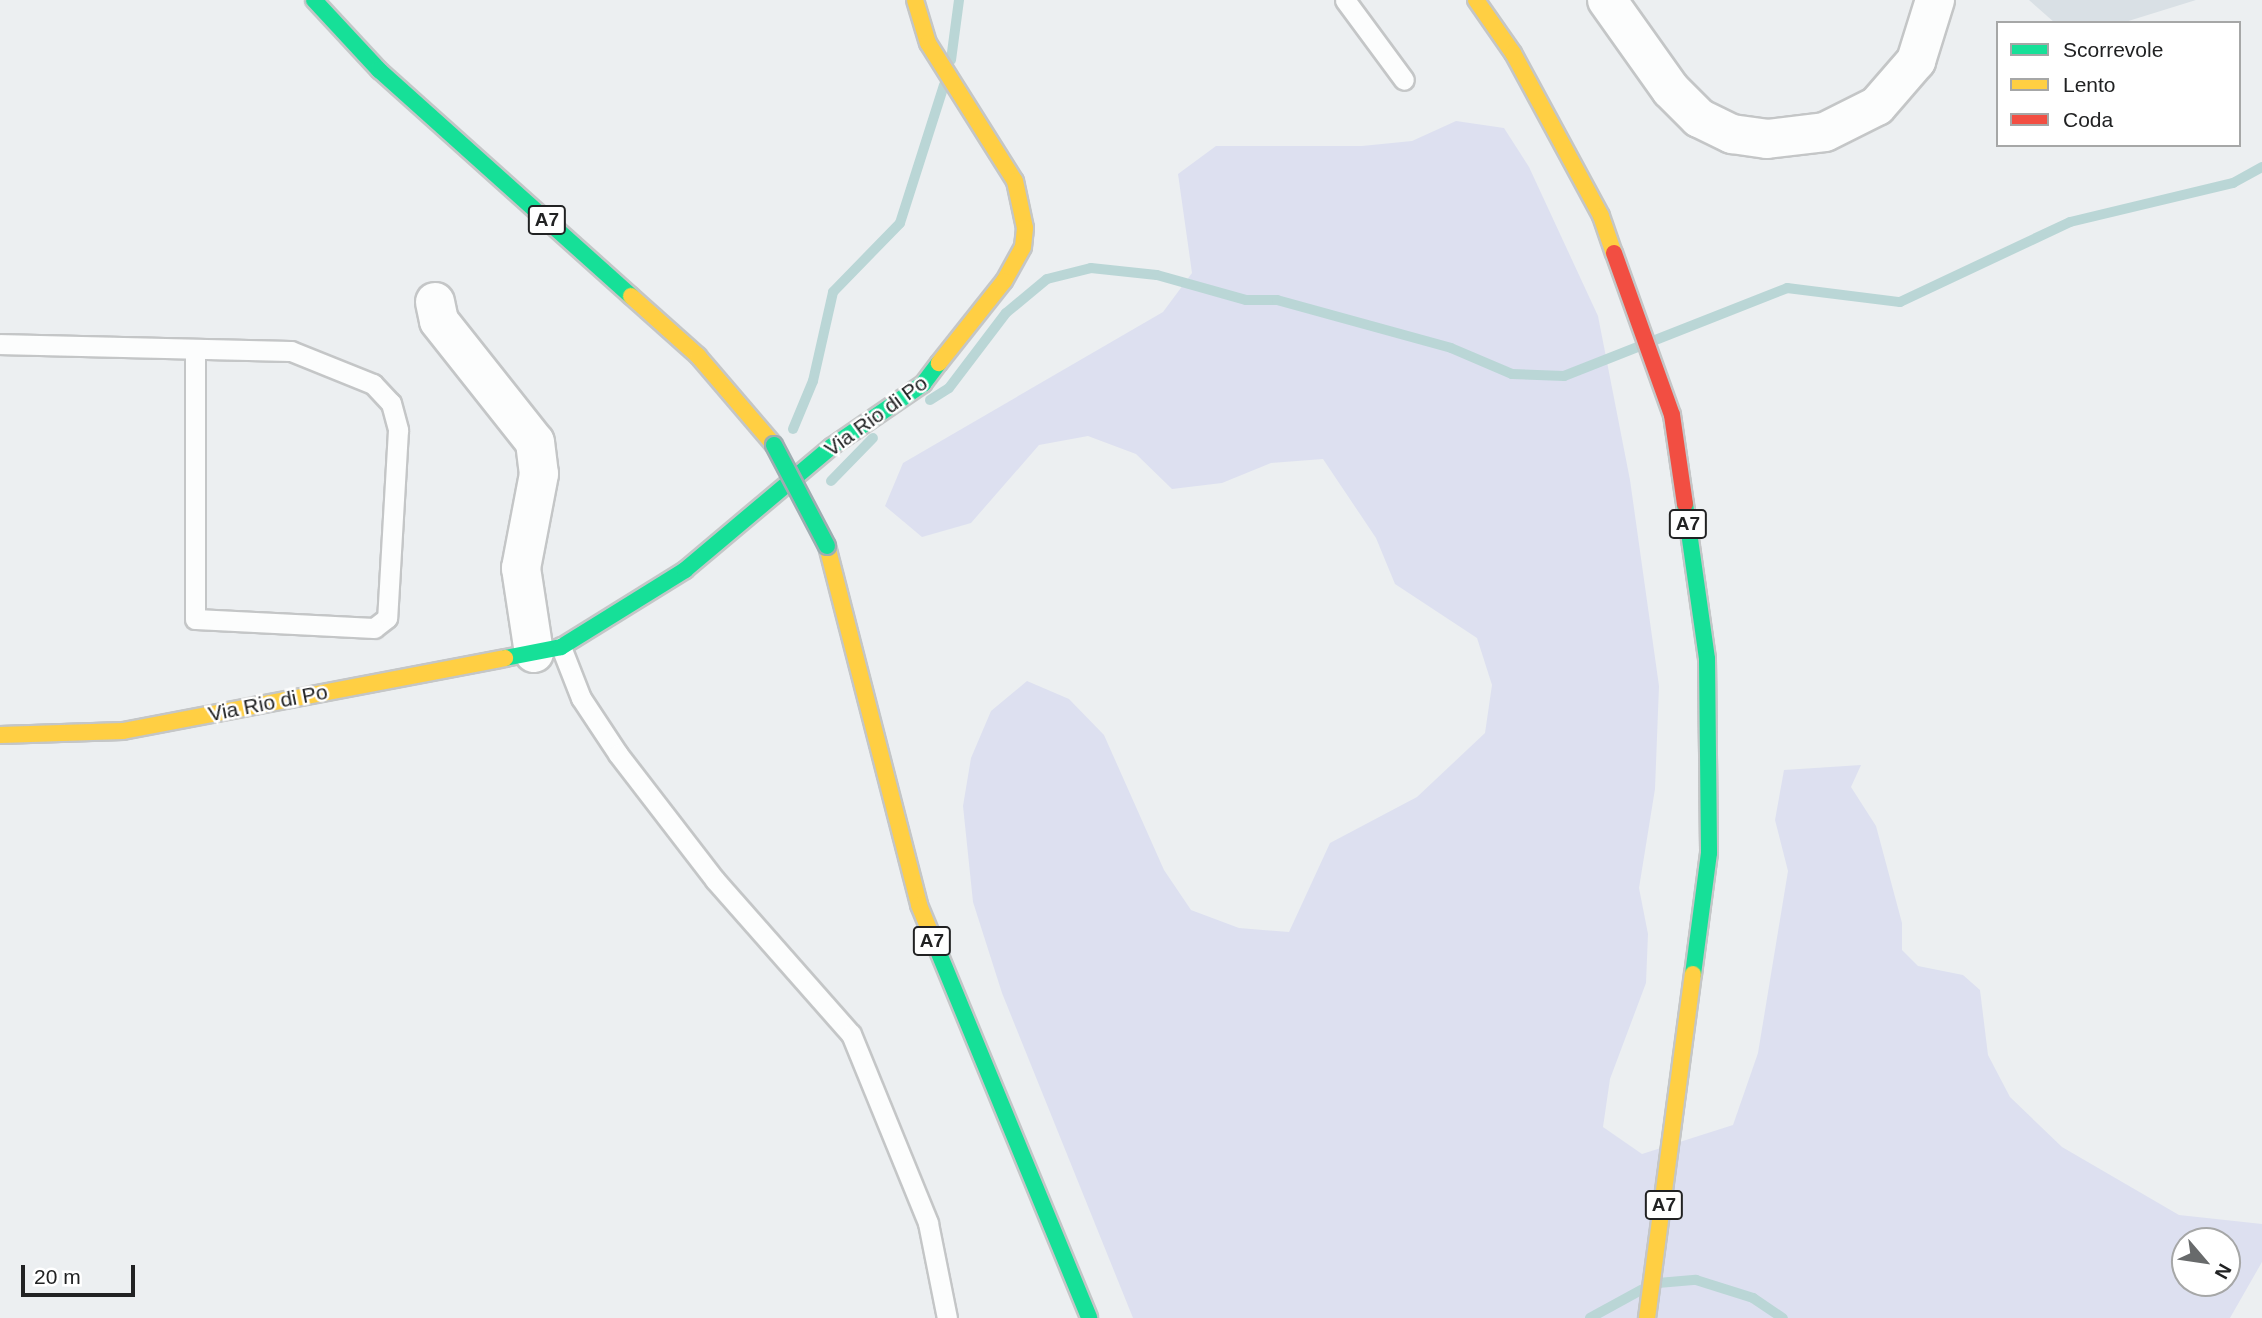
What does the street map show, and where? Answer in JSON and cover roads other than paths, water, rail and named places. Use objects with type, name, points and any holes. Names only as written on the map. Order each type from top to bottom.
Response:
[{"type":"main road","name":"A7","points":[[314,0],[379,71],[698,356],[774,445],[827,547],[919,905],[1089,1318]]},
{"type":"main road","name":"Via Rio di Po","points":[[0,735],[123,731],[547,650],[685,570],[831,447],[923,384],[1015,264],[1025,228],[1016,181],[928,43],[915,0]]},
{"type":"main road","name":"A7","points":[[1476,0],[1513,53],[1601,216],[1672,415],[1708,687],[1709,853],[1680,1092],[1647,1318]]},
{"type":"street","points":[[1607,0],[1671,90],[1699,118],[1732,134],[1767,139],[1825,132],[1877,106],[1916,61],[1936,0]]},
{"type":"street","points":[[436,302],[439,321],[535,442],[539,474],[521,568],[547,650]]},
{"type":"lane","points":[[1345,0],[1404,80]]},
{"type":"lane","points":[[0,344],[195,352],[290,351],[373,384],[391,403],[398,430],[387,618],[374,628],[195,619],[195,352]]},
{"type":"lane","points":[[547,650],[618,754],[715,880],[851,1034],[928,1223],[947,1318]]},
{"type":"waterway","points":[[951,60],[959,0]]},
{"type":"waterway","points":[[793,429],[813,381],[833,292],[900,223],[944,85]]},
{"type":"waterway","points":[[930,400],[949,388],[1006,313],[1047,279],[1091,268],[1157,275],[1246,300],[1277,300],[1451,348],[1512,374],[1564,376],[1787,288],[1900,302],[2070,222],[2233,183],[2262,167]]},
{"type":"waterway","points":[[831,481],[873,438]]},
{"type":"waterway","points":[[1658,1283],[1696,1280],[1753,1298],[1783,1318]]},
{"type":"waterway","points":[[1590,1318],[1643,1289]]}]
